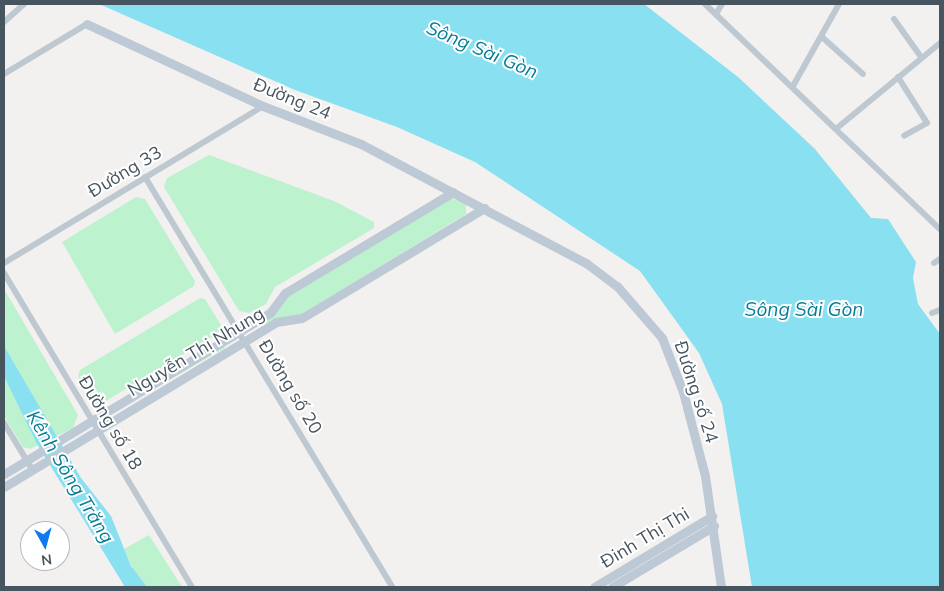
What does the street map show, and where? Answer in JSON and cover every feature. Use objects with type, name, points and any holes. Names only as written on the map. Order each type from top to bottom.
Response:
[{"type":"street","points":[[4,22],[24,4]]},
{"type":"street","points":[[705,4],[940,228]]},
{"type":"street","points":[[716,14],[722,4]]},
{"type":"street","points":[[793,86],[839,4]]},
{"type":"street","points":[[894,19],[921,58]]},
{"type":"street","points":[[4,74],[87,24]]},
{"type":"street","name":"Đường 24","points":[[87,24],[263,106],[361,144],[484,208]]},
{"type":"street","points":[[822,37],[863,74]]},
{"type":"street","points":[[836,128],[940,43]]},
{"type":"street","points":[[898,77],[927,123],[904,136]]},
{"type":"street","name":"Đường 33","points":[[4,263],[263,106]]},
{"type":"street","name":"Đường số 20","points":[[145,178],[246,342],[392,587]]},
{"type":"street","name":"Nguyễn Thị Nhung","points":[[4,474],[270,313],[285,293],[453,192]]},
{"type":"street","name":"Nguyễn Thị Nhung","points":[[4,487],[96,430],[246,342],[276,322],[302,318],[484,208]]},
{"type":"street","name":"Đường số 24","points":[[484,208],[586,263],[617,286],[651,322],[674,366],[688,408],[714,526],[721,587]]},
{"type":"street","name":"Đường số 18","points":[[4,273],[91,422],[192,587]]},
{"type":"street","points":[[932,313],[940,310]]},
{"type":"street","points":[[4,423],[32,469]]},
{"type":"street","name":"Đinh Thị Thi","points":[[594,587],[712,516]]},
{"type":"street","name":"Đinh Thị Thi","points":[[612,587],[714,526]]},
{"type":"green space","points":[[209,155],[334,201],[374,222],[374,228],[275,287],[266,304],[249,313],[239,311],[164,187],[167,178]]},
{"type":"green space","points":[[136,197],[145,199],[195,281],[194,286],[115,334],[62,242]]},
{"type":"green space","points":[[450,198],[466,204],[466,214],[300,315],[262,325],[286,297]]},
{"type":"green space","points":[[4,289],[78,415],[73,428],[30,449],[23,447],[4,416]]},
{"type":"green space","points":[[200,298],[205,299],[221,325],[218,333],[101,404],[94,402],[78,376],[80,370]]},
{"type":"green space","points":[[223,346],[225,348],[111,413]]},
{"type":"green space","points":[[149,535],[182,587],[147,587],[135,574],[124,549]]},
{"type":"water","name":"Sông Sài Gòn","points":[[99,4],[644,4],[738,77],[815,149],[871,218],[888,219],[916,262],[913,278],[918,304],[940,334],[940,587],[752,587],[722,404],[699,353],[640,271],[475,162],[397,127],[295,90]]},
{"type":"water","name":"Kênh Sông Trăng","points":[[4,346],[81,478],[111,516],[131,566],[147,587],[125,587],[37,444],[4,376]]}]
